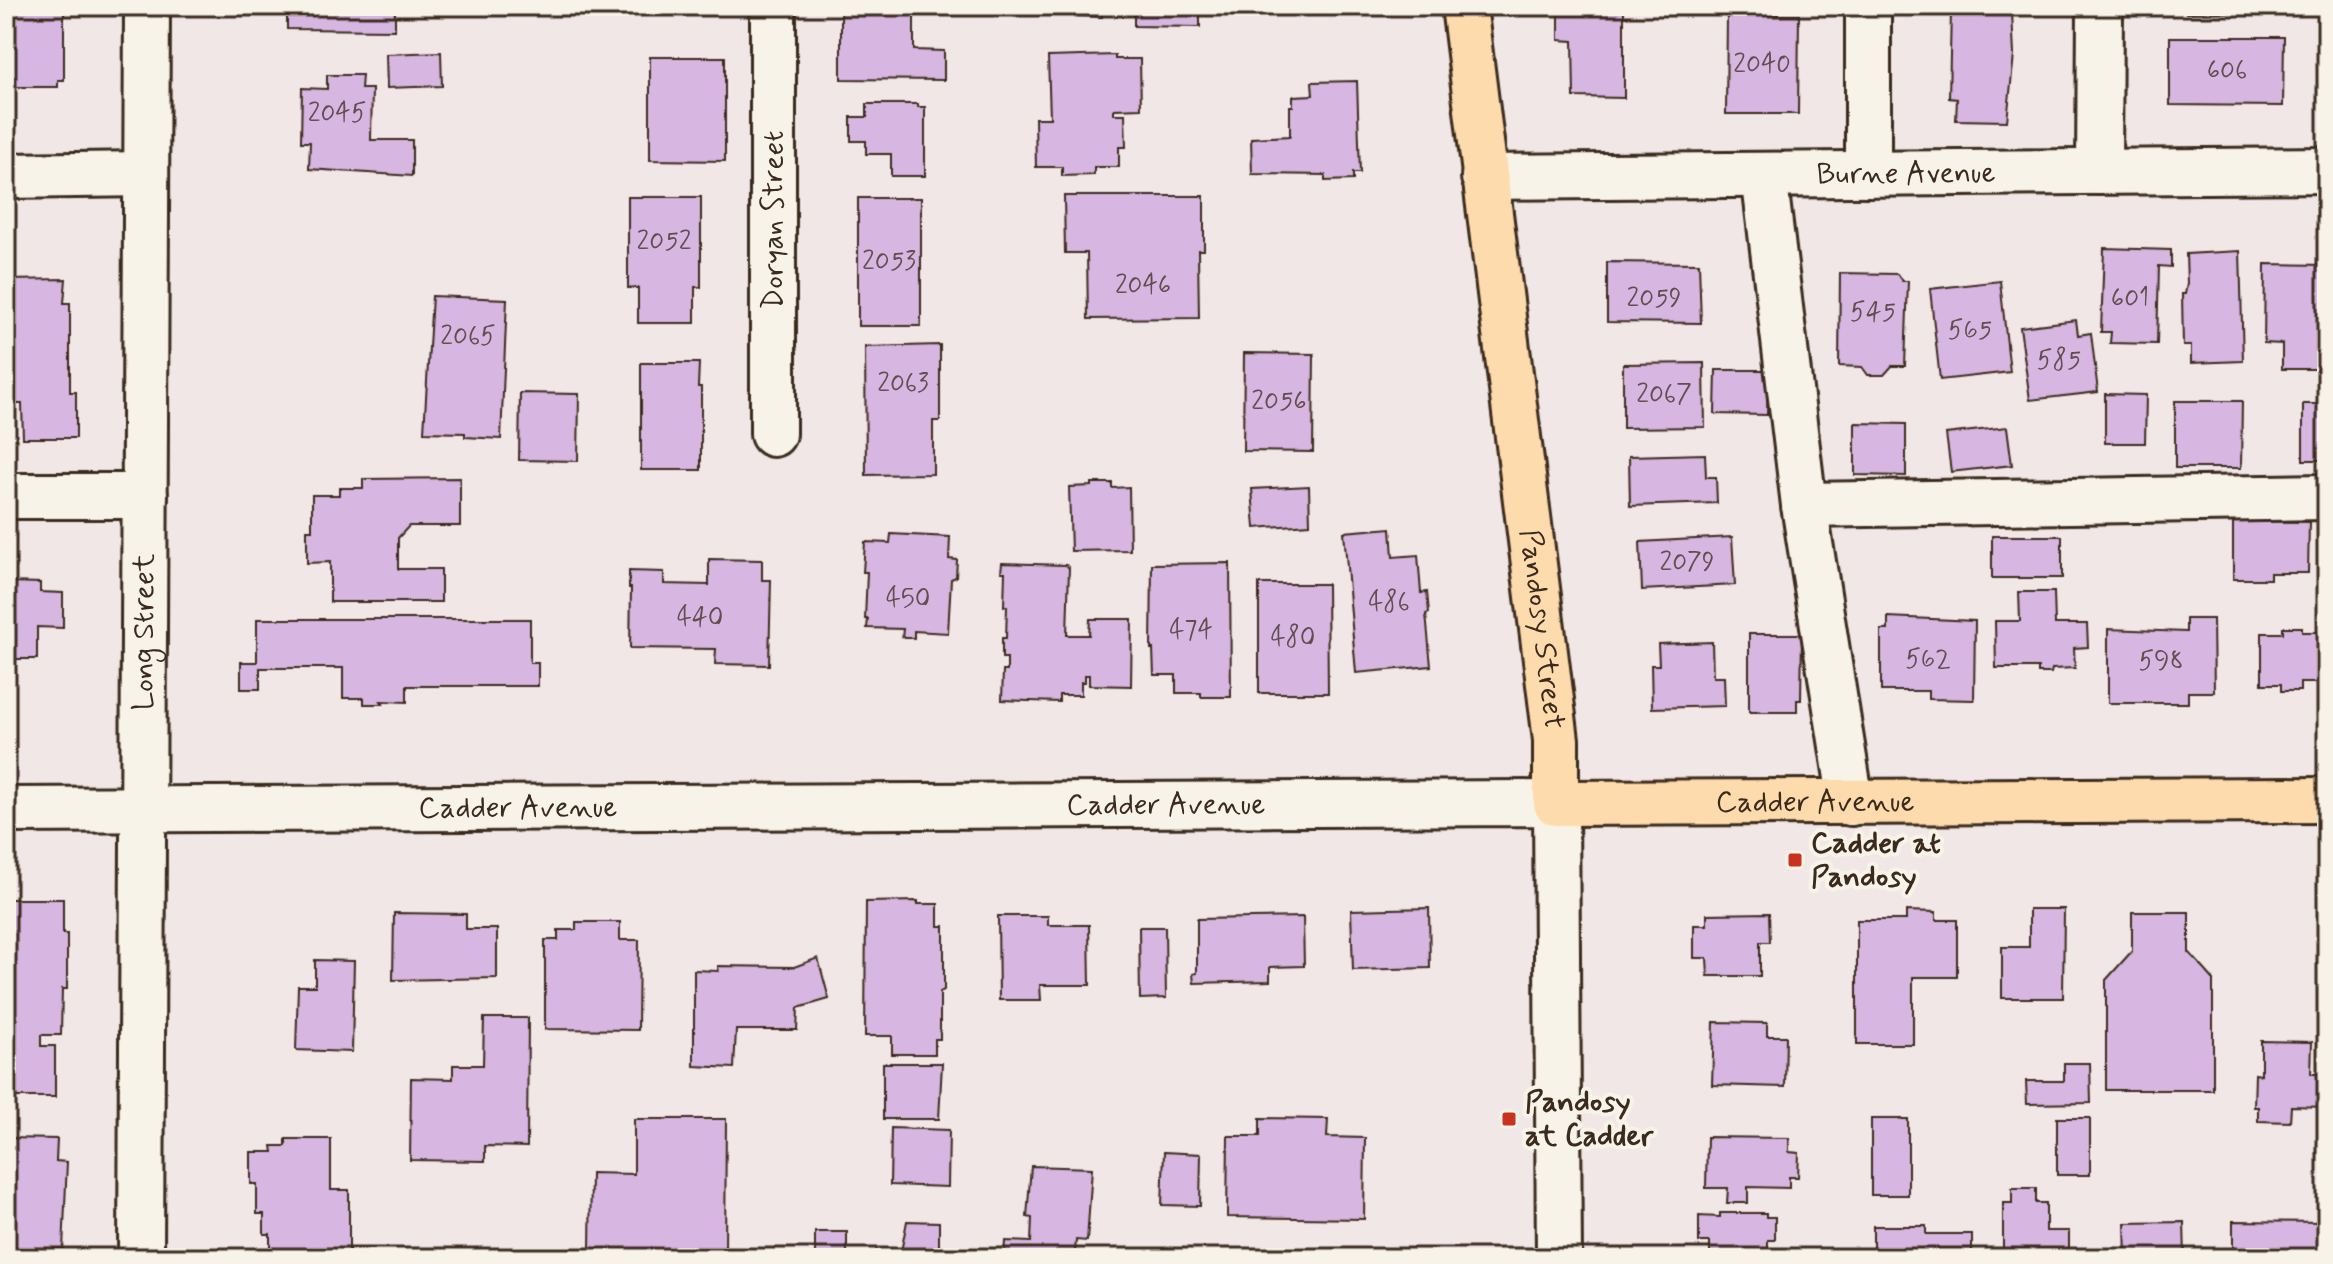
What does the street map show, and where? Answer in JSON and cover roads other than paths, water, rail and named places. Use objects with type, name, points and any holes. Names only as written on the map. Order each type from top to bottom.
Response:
[{"type":"main road","name":"Pandosy Street","points":[[1464,6],[1556,740],[1556,803]]},
{"type":"main road","name":"Cadder Avenue","points":[[1556,803],[2327,800]]},
{"type":"street","name":"Long Street","points":[[141,1258],[147,6]]},
{"type":"street","name":"Doryan Street","points":[[773,6],[773,434]]},
{"type":"street","points":[[1868,6],[1868,174]]},
{"type":"street","points":[[2099,172],[2100,6]]},
{"type":"street","name":"Burne Avenue","points":[[1484,177],[2327,170]]},
{"type":"street","points":[[6,176],[146,174]]},
{"type":"street","points":[[1764,175],[1804,505],[1851,803]]},
{"type":"street","points":[[6,496],[145,496]]},
{"type":"street","points":[[1804,505],[2327,497]]},
{"type":"street","name":"Cadder Avenue","points":[[6,810],[1556,803]]},
{"type":"street","name":"Pandosy Street","points":[[1556,803],[1559,1258]]},
{"type":"place","name":"Cadder at Pandosy","points":[[1795,860]]},
{"type":"place","name":"Pandosy at Cadder","points":[[1509,1119]]}]
